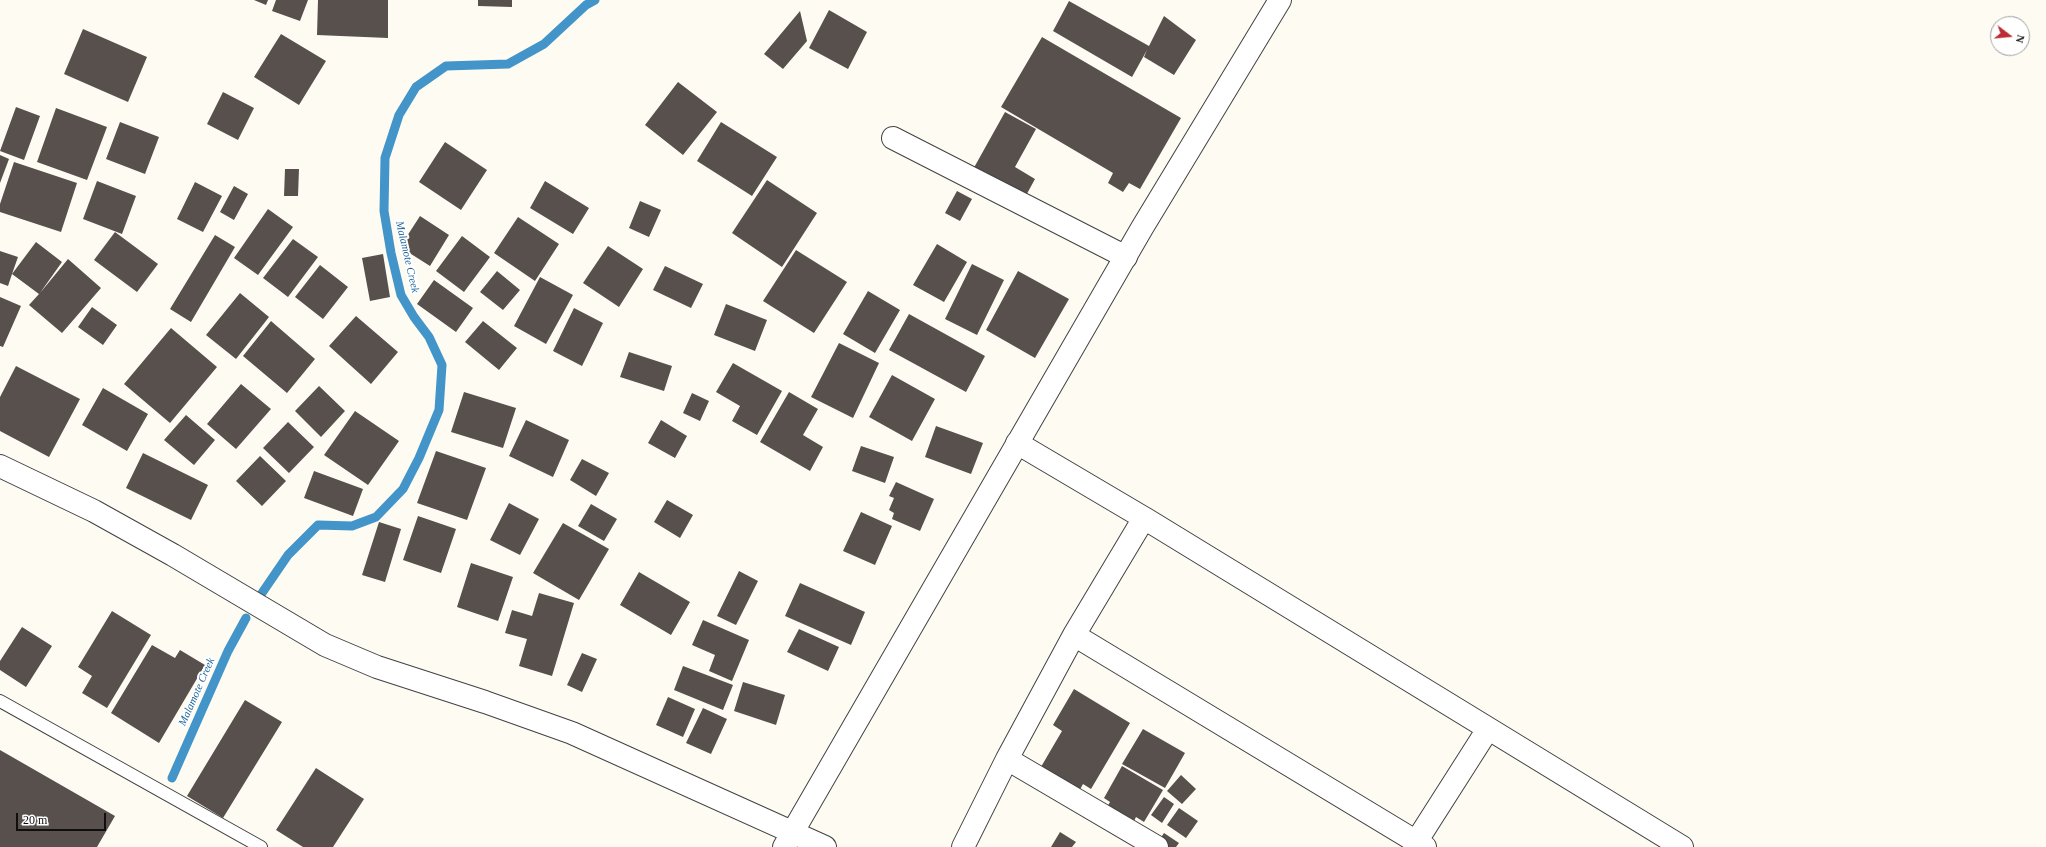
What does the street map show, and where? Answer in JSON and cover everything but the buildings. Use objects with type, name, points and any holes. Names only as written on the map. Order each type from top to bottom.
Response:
[{"type":"street","points":[[788,840],[1017,443],[1126,257],[1280,0]]},
{"type":"street","points":[[893,138],[1126,257]]},
{"type":"street","points":[[1017,443],[1144,518],[1682,847]]},
{"type":"street","points":[[0,466],[94,511],[166,551],[325,645],[377,666],[572,733],[788,840],[825,847]]},
{"type":"street","points":[[963,847],[1007,759],[1074,635],[1144,518]]},
{"type":"street","points":[[1074,635],[1421,844],[1488,729]]},
{"type":"street","points":[[1007,759],[1156,847]]},
{"type":"lane","points":[[0,701],[261,847]]},
{"type":"waterway","name":"Malamote Creek","points":[[262,593],[288,555],[318,525],[352,526],[376,517],[403,489],[419,458],[439,410],[442,365],[429,337],[414,317],[401,295],[391,253],[384,211],[385,158],[399,115],[416,87],[446,66],[508,64],[544,44],[586,5],[595,0]]},
{"type":"waterway","name":"Malamote Creek","points":[[172,778],[228,651],[246,618]]}]
